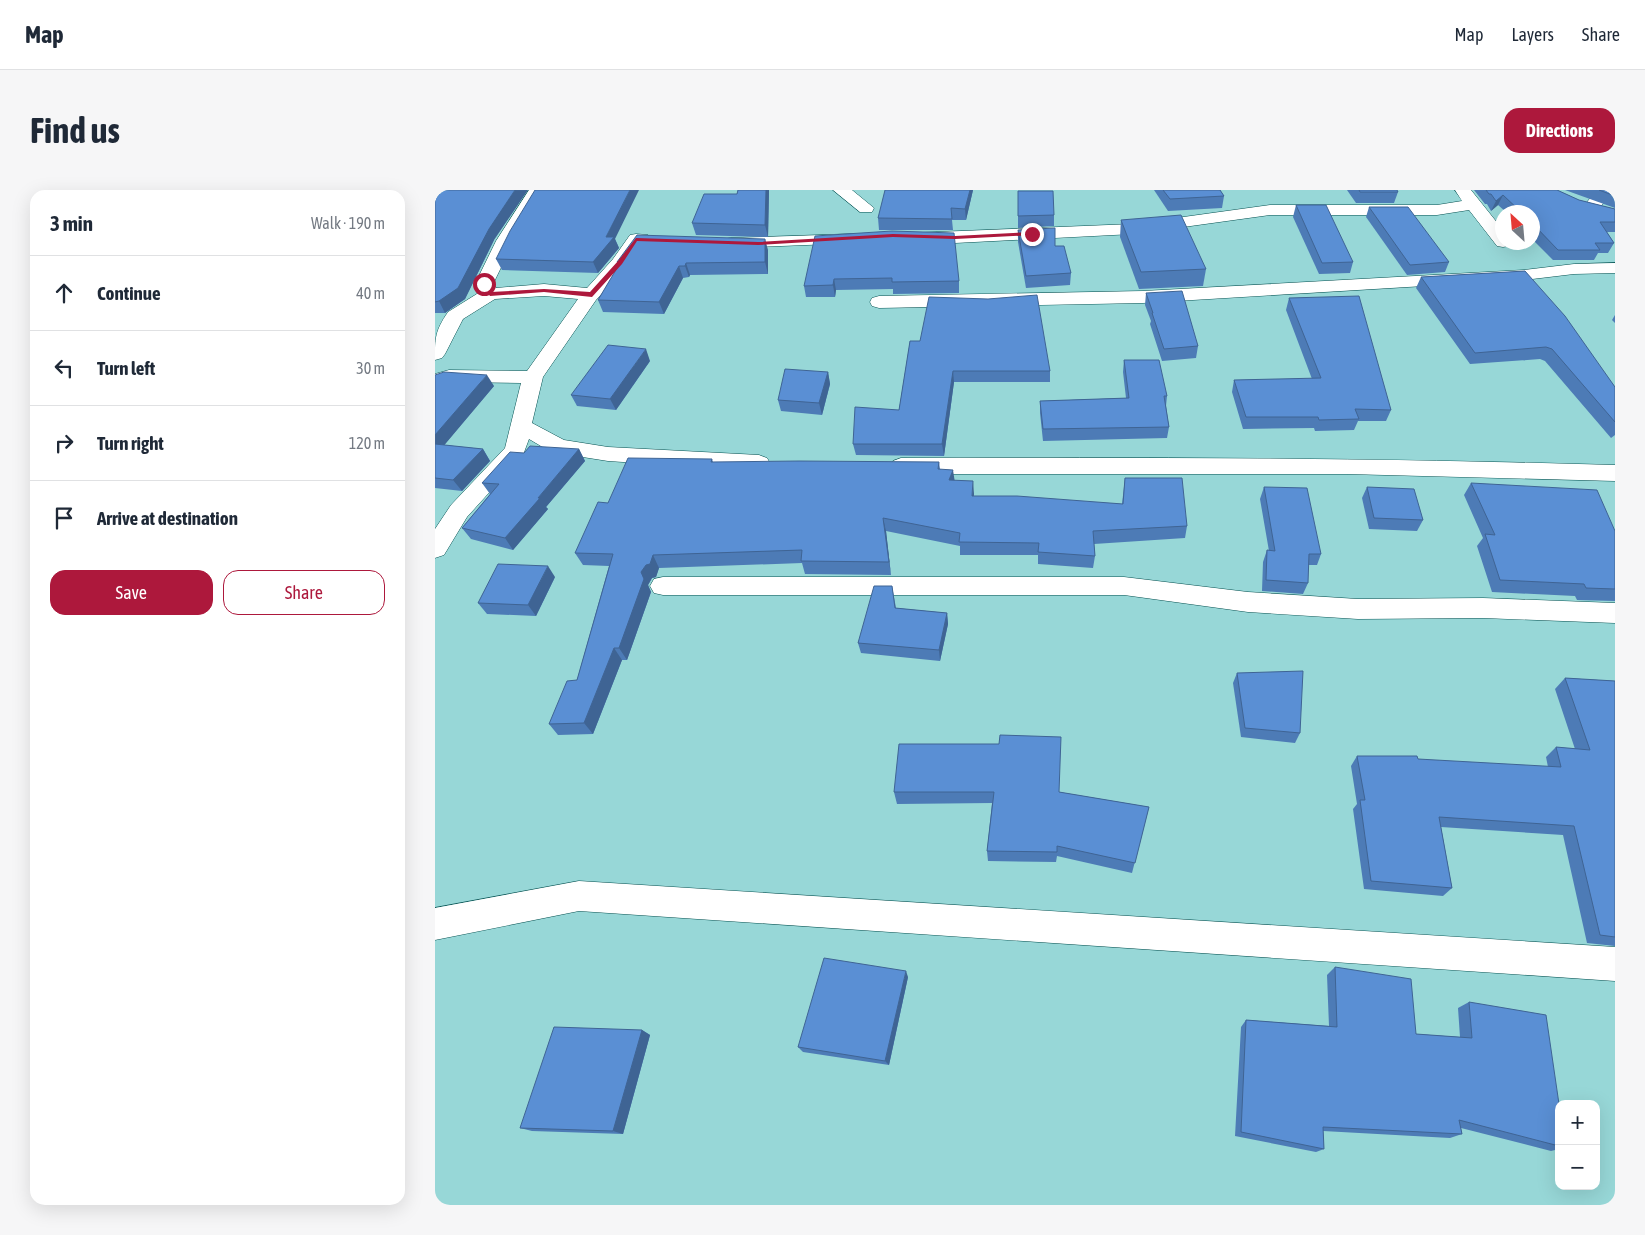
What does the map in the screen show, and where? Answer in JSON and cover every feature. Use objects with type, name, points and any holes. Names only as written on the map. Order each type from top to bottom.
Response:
[{"type":"street","points":[[490,294],[484,284],[505,241],[537,190]]},
{"type":"street","points":[[841,190],[866,208]]},
{"type":"street","points":[[1462,190],[1495,232]]},
{"type":"street","points":[[1591,207],[1600,197],[1602,190]]},
{"type":"street","points":[[1572,201],[1609,212]]},
{"type":"street","points":[[902,236],[955,238],[1133,229],[1270,210],[1437,210],[1473,204]]},
{"type":"street","points":[[715,243],[758,244],[865,238]]},
{"type":"street","points":[[435,550],[459,511],[515,450],[533,377],[590,296],[620,262],[636,239],[654,240]]},
{"type":"street","points":[[1508,250],[1524,275]]},
{"type":"street","points":[[879,302],[1143,297],[1524,275],[1574,269],[1615,268]]},
{"type":"street","points":[[435,354],[455,316],[490,294],[544,290],[591,294],[590,296]]},
{"type":"street","points":[[435,381],[449,376],[533,377]]},
{"type":"street","points":[[521,426],[559,447],[608,454],[780,464]]},
{"type":"street","points":[[877,466],[1131,465],[1615,472]]},
{"type":"street","points":[[663,586],[1124,586],[1248,602],[1330,607],[1483,608],[1615,613]]},
{"type":"street","points":[[435,924],[579,896],[1615,964]]},
{"type":"building","points":[[435,190],[515,190],[489,229],[458,288],[435,302]]},
{"type":"building","points":[[535,190],[630,190],[606,237],[614,237],[593,262],[496,259],[510,231]]},
{"type":"building","points":[[738,190],[766,190],[765,225],[692,223],[704,194],[737,194]]},
{"type":"building","points":[[885,190],[970,190],[965,209],[951,208],[952,219],[878,218]]},
{"type":"building","points":[[1163,190],[1220,190],[1224,196],[1170,199]]},
{"type":"building","points":[[1359,190],[1397,190],[1398,192],[1360,192]]},
{"type":"building","points":[[1486,190],[1557,190],[1579,200],[1615,209],[1615,222],[1600,222],[1614,243],[1595,243],[1600,250],[1558,250],[1540,231],[1540,205],[1514,205],[1503,195],[1496,201]]},
{"type":"building","points":[[1599,190],[1615,190],[1615,196]]},
{"type":"building","points":[[1018,191],[1053,191],[1054,215],[1018,216]]},
{"type":"building","points":[[1296,205],[1326,205],[1353,262],[1322,263]]},
{"type":"building","points":[[1369,207],[1408,207],[1449,262],[1410,265]]},
{"type":"building","points":[[1181,215],[1206,269],[1141,272],[1121,220]]},
{"type":"building","points":[[1055,228],[1055,246],[1064,246],[1071,273],[1026,276],[1018,230]]},
{"type":"building","points":[[892,231],[954,233],[959,281],[892,282],[892,278],[834,279],[833,285],[804,286],[815,236]]},
{"type":"building","points":[[637,235],[765,239],[765,262],[686,263],[685,266],[679,266],[659,302],[598,300],[620,263],[617,262]]},
{"type":"building","points":[[1525,271],[1565,316],[1615,387],[1615,422],[1552,349],[1546,347],[1475,353],[1421,277]]},
{"type":"building","points":[[1182,291],[1198,346],[1164,349],[1146,293]]},
{"type":"building","points":[[1037,295],[1050,371],[953,371],[942,444],[853,444],[855,407],[899,410],[910,341],[920,341],[929,297],[988,299]]},
{"type":"building","points":[[1359,296],[1391,410],[1355,409],[1359,419],[1319,420],[1318,417],[1246,417],[1234,380],[1321,378],[1289,298]]},
{"type":"building","points":[[608,345],[646,349],[610,399],[571,395]]},
{"type":"building","points":[[1124,360],[1159,360],[1167,396],[1164,396],[1169,427],[1043,429],[1040,401],[1129,398]]},
{"type":"building","points":[[785,369],[828,372],[819,403],[778,400]]},
{"type":"building","points":[[444,372],[487,375],[435,435],[435,375]]},
{"type":"building","points":[[435,444],[483,449],[453,480],[435,478]]},
{"type":"building","points":[[530,446],[579,449],[505,538],[462,528],[499,484],[482,483],[510,452],[524,453]]},
{"type":"building","points":[[628,458],[712,459],[711,462],[939,462],[938,469],[953,470],[949,480],[973,481],[972,496],[1017,496],[1123,504],[1125,478],[1182,478],[1187,526],[1093,531],[1095,556],[1038,552],[1039,543],[959,542],[960,533],[883,518],[889,562],[801,561],[802,550],[653,555],[650,564],[646,565],[641,572],[644,579],[619,648],[614,648],[584,723],[549,724],[567,681],[577,680],[613,554],[575,553],[598,502],[608,503]]},
{"type":"building","points":[[1471,483],[1597,490],[1615,531],[1615,589],[1586,588],[1584,584],[1500,580],[1485,534],[1495,535]]},
{"type":"building","points":[[1264,487],[1307,488],[1321,554],[1309,554],[1308,583],[1266,580],[1267,550],[1275,551]]},
{"type":"building","points":[[1367,487],[1414,489],[1423,520],[1374,518]]},
{"type":"building","points":[[498,564],[548,566],[528,605],[478,603]]},
{"type":"building","points":[[874,586],[892,586],[895,608],[947,613],[939,650],[858,643]]},
{"type":"building","points":[[1303,671],[1300,733],[1245,728],[1237,673]]},
{"type":"building","points":[[1565,678],[1615,681],[1615,937],[1600,935],[1574,826],[1439,817],[1452,888],[1371,881],[1360,800],[1365,800],[1357,756],[1417,756],[1418,759],[1561,767],[1556,747],[1590,750]]},
{"type":"building","points":[[1000,735],[1061,737],[1059,792],[1149,807],[1135,863],[1057,846],[1057,852],[987,851],[994,792],[894,792],[899,744],[999,744]]},
{"type":"building","points":[[824,958],[906,971],[885,1061],[798,1047]]},
{"type":"building","points":[[1335,967],[1411,979],[1416,1034],[1472,1038],[1469,1002],[1546,1015],[1558,1100],[1555,1100],[1555,1145],[1459,1120],[1462,1134],[1323,1127],[1324,1149],[1241,1132],[1246,1020],[1337,1027]]},
{"type":"building","points":[[554,1027],[642,1030],[613,1131],[520,1128]]},
{"type":"route","points":[[484,284],[490,294],[544,290],[591,294],[590,296],[620,262],[636,239],[758,244],[893,236],[955,238],[1032,234]]}]
